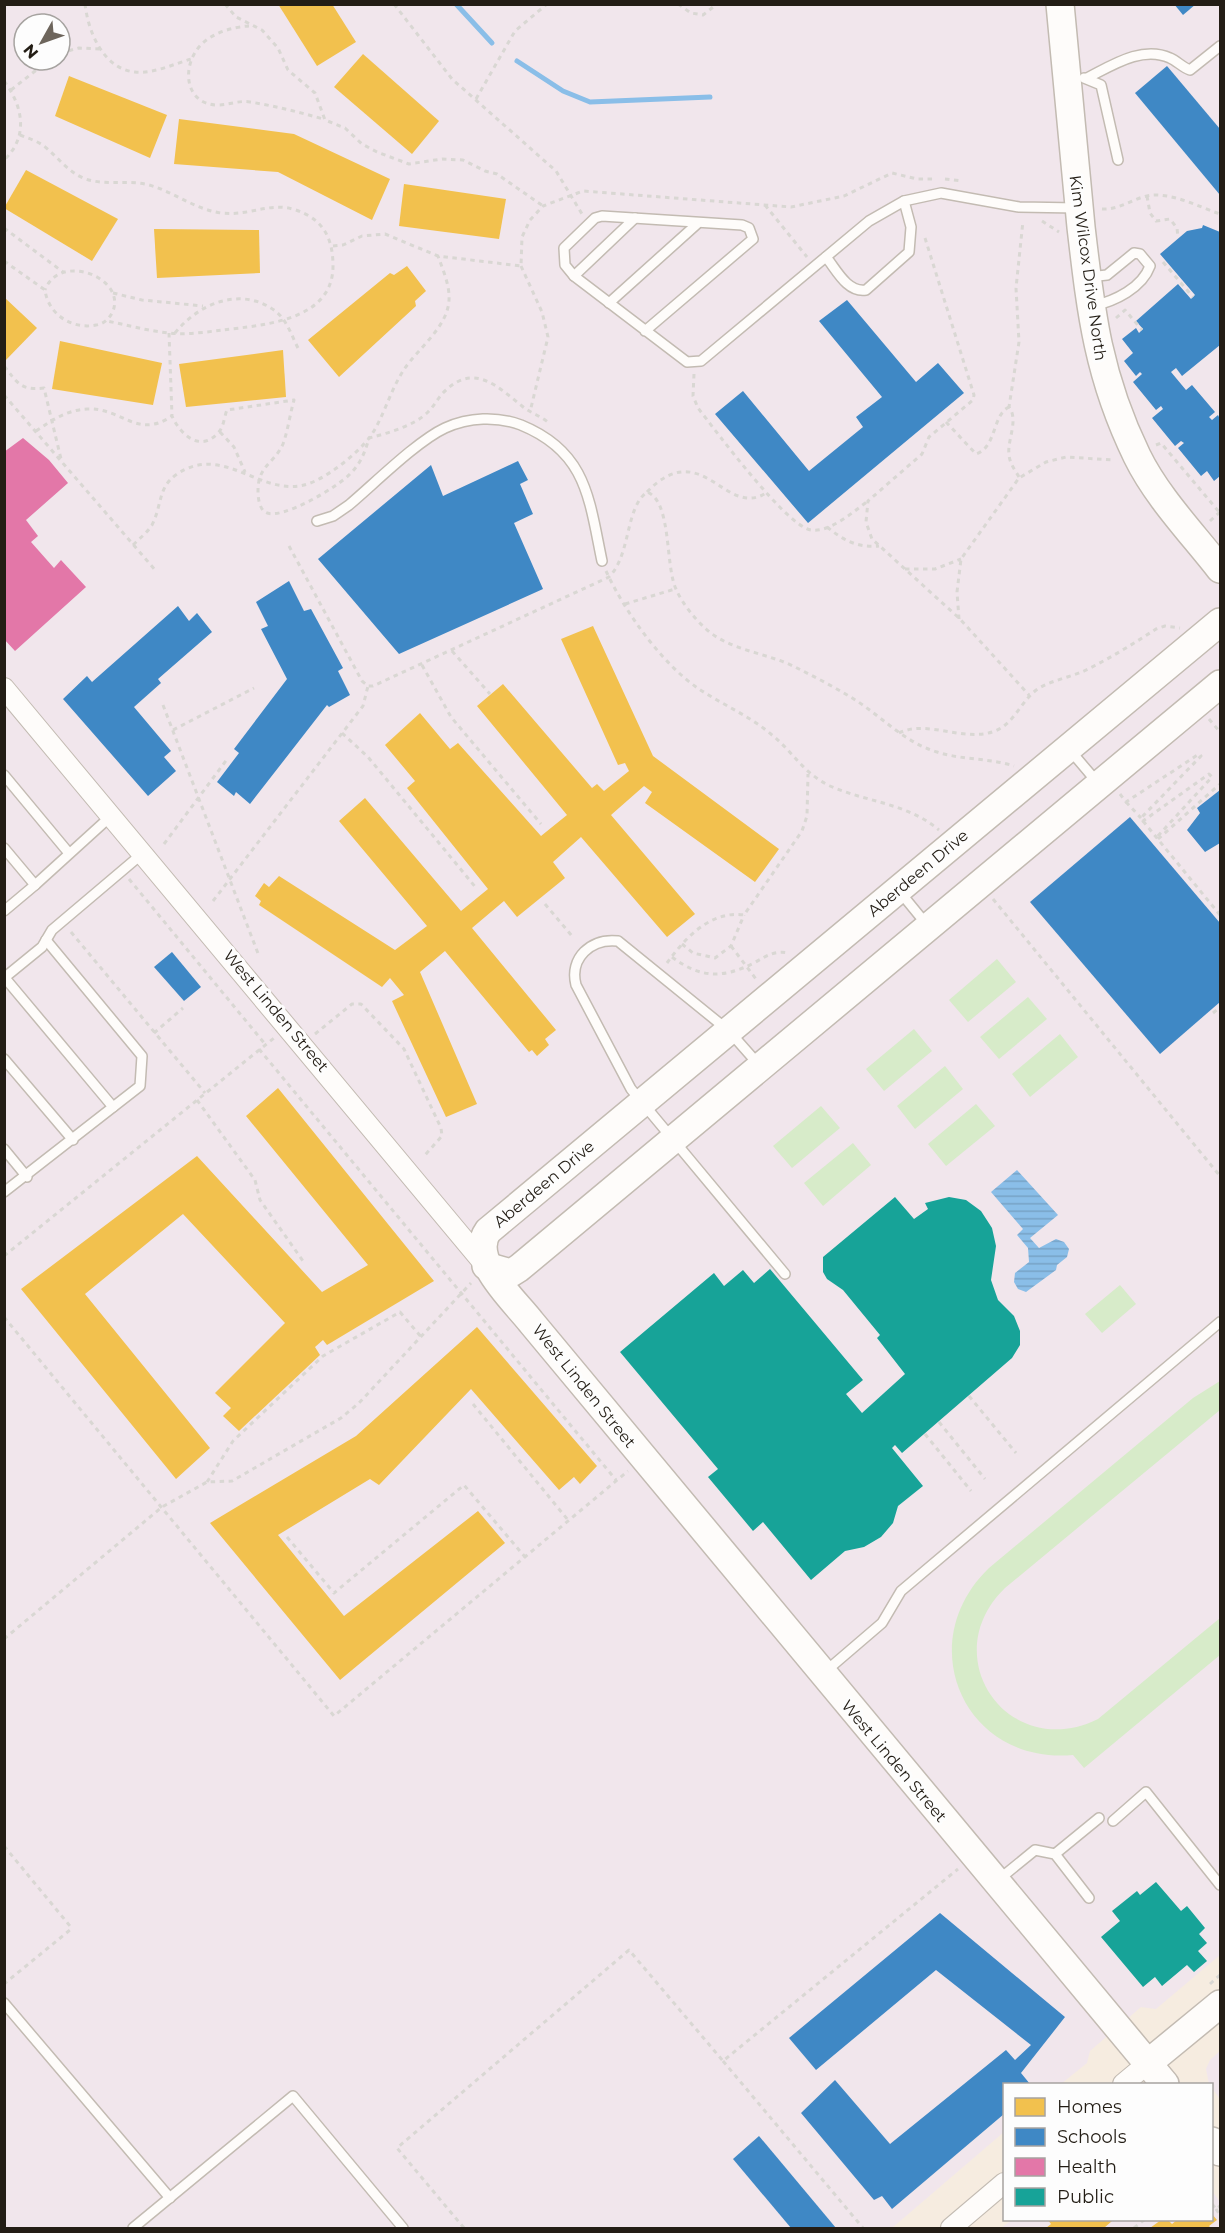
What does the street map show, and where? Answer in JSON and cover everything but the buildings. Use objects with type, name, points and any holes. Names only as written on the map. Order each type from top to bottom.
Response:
[{"type":"street","name":"Kim Wilcox Drive North","points":[[1060,4],[1077,77],[1089,209],[1087,278],[1102,370],[1115,408],[1138,458],[1168,504],[1221,569]]},
{"type":"street","name":"Aberdeen Drive","points":[[486,1266],[481,1249],[482,1239],[488,1231],[1221,622]]},
{"type":"street","points":[[486,1266],[512,1273],[519,1268],[980,883],[1108,788],[1221,684]]},
{"type":"street","name":"West Linden Street","points":[[4,687],[486,1266],[822,1675],[1156,2074]]},
{"type":"street","points":[[1129,2083],[1156,2074],[1221,2004]]},
{"type":"street","points":[[951,2229],[1003,2185]]},
{"type":"lane","points":[[1077,77],[1144,54],[1170,58],[1179,66],[1190,70],[1221,46]]},
{"type":"lane","points":[[1077,77],[1101,85],[1118,160]]},
{"type":"lane","points":[[645,331],[753,240],[749,228],[742,225],[697,224],[602,216],[590,223],[564,248],[565,265],[574,276],[645,331],[687,362],[695,364],[701,362],[869,221],[904,201],[941,193],[1019,207],[1089,209]]},
{"type":"lane","points":[[826,257],[849,286],[855,290],[866,290],[909,252],[911,227],[904,201]]},
{"type":"lane","points":[[574,276],[635,218]]},
{"type":"lane","points":[[609,303],[697,224]]},
{"type":"lane","points":[[1087,278],[1107,275],[1134,253],[1144,258],[1150,266],[1147,275],[1116,300],[1091,306]]},
{"type":"lane","points":[[317,521],[333,516],[349,505],[445,428],[475,419],[493,418],[510,421],[545,435],[563,451],[574,466],[590,504],[602,561]]},
{"type":"lane","points":[[1068,747],[1108,788]]},
{"type":"lane","points":[[4,775],[68,852]]},
{"type":"lane","points":[[4,911],[63,862],[68,852],[111,816]]},
{"type":"lane","points":[[4,848],[35,885]]},
{"type":"lane","points":[[113,1107],[5,978],[42,947],[62,921],[143,853]]},
{"type":"lane","points":[[898,890],[929,927]]},
{"type":"lane","points":[[4,1192],[27,1177],[140,1086],[142,1056],[46,940]]},
{"type":"lane","points":[[760,1067],[729,1031],[618,941],[607,940],[585,950],[575,962],[573,973],[581,996],[641,1103],[784,1274]]},
{"type":"lane","points":[[4,1059],[73,1140]]},
{"type":"lane","points":[[4,1149],[27,1177]]},
{"type":"lane","points":[[822,1675],[882,1623],[901,1591],[1221,1323]]},
{"type":"lane","points":[[1113,1821],[1146,1792],[1221,1885]]},
{"type":"lane","points":[[1055,1854],[1099,1818]]},
{"type":"lane","points":[[996,1882],[1035,1850],[1055,1854],[1089,1898]]},
{"type":"lane","points":[[4,2003],[170,2198]]},
{"type":"lane","points":[[133,2229],[293,2096],[403,2229]]},
{"type":"path","points":[[85,4],[88,26],[101,49],[116,64],[136,72],[151,71],[191,59]]},
{"type":"path","points":[[225,4],[236,17],[262,30],[278,48],[288,70],[315,93],[324,120]]},
{"type":"path","points":[[394,4],[437,62],[556,171],[580,212],[590,223]]},
{"type":"path","points":[[476,99],[515,32],[548,4]]},
{"type":"path","points":[[678,4],[690,13],[703,15],[717,4]]},
{"type":"path","points":[[251,26],[229,28],[199,46],[186,73],[189,86],[203,101],[220,105],[248,101],[324,120],[345,128],[377,152],[409,164],[442,159],[463,160],[497,174],[543,206]]},
{"type":"path","points":[[72,50],[101,49]]},
{"type":"path","points":[[11,90],[34,72]]},
{"type":"path","points":[[4,81],[19,105],[22,122],[17,144],[4,160]]},
{"type":"path","points":[[4,261],[45,290],[51,307],[64,320],[87,326],[107,321],[169,333],[227,329],[284,320],[315,305],[327,291],[333,274],[333,246],[312,218],[286,206],[272,206],[241,213],[210,211],[161,189],[144,184],[95,182],[67,168],[39,142],[20,135]]},
{"type":"path","points":[[1089,209],[1112,209],[1147,196],[1163,195],[1221,214]]},
{"type":"path","points":[[1147,196],[1150,213],[1156,220],[1170,219],[1178,238]]},
{"type":"path","points":[[765,205],[815,267]]},
{"type":"path","points":[[1012,218],[1045,222],[1065,237]]},
{"type":"path","points":[[1019,478],[1010,462],[1008,452],[1013,417],[1009,407],[1019,342],[1016,288],[1023,221]]},
{"type":"path","points":[[4,228],[64,272]]},
{"type":"path","points":[[695,364],[693,396],[698,408],[766,493],[802,527],[813,531],[827,527],[868,501],[921,454],[929,437],[973,400],[974,396],[924,235]]},
{"type":"path","points":[[1144,258],[1157,254],[1193,297]]},
{"type":"path","points":[[133,544],[151,526],[163,489],[178,473],[199,465],[213,464],[245,472],[258,480],[291,486],[319,480],[339,467],[369,438],[389,395],[404,370],[441,324],[450,301],[448,285],[438,256]]},
{"type":"path","points":[[521,266],[542,312],[548,337],[530,412]]},
{"type":"path","points":[[45,290],[48,283],[64,272],[74,270],[98,277],[113,293],[142,300],[206,306],[243,299],[275,310],[284,320],[299,350]]},
{"type":"path","points":[[107,321],[115,305],[113,293]]},
{"type":"path","points":[[174,333],[187,317],[206,306]]},
{"type":"path","points":[[1114,326],[1115,319],[1125,310],[1142,330]]},
{"type":"path","points":[[169,333],[172,416],[182,434],[195,441],[206,441],[220,432],[227,410],[294,400],[283,443],[262,470],[258,480],[258,494],[262,508]]},
{"type":"path","points":[[4,366],[20,386],[34,389],[44,388],[61,460]]},
{"type":"path","points":[[4,395],[156,571]]},
{"type":"path","points":[[946,422],[976,454],[988,446],[1003,411],[1009,407]]},
{"type":"path","points":[[36,431],[68,412],[89,409],[104,411],[140,425],[152,426],[172,416]]},
{"type":"path","points":[[220,432],[234,447],[245,472]]},
{"type":"path","points":[[1154,446],[1161,443],[1220,513],[1210,521],[1215,528]]},
{"type":"path","points":[[960,619],[957,592],[961,558],[1019,478],[1046,462],[1066,458],[1119,459]]},
{"type":"path","points":[[368,686],[422,665],[609,577],[618,568],[638,501],[664,477],[687,472],[700,473],[742,499],[757,499],[766,493]]},
{"type":"path","points":[[647,492],[657,499],[667,528],[668,562],[675,588],[690,611],[707,630],[729,642],[795,667],[857,701],[899,733],[939,753],[1021,768]]},
{"type":"path","points":[[868,501],[866,522],[872,538],[960,619],[1029,695]]},
{"type":"path","points":[[827,527],[843,540],[867,547],[879,546]]},
{"type":"path","points":[[289,546],[362,681],[368,686]]},
{"type":"path","points":[[904,569],[935,569],[961,558]]},
{"type":"path","points":[[609,577],[625,604],[671,666],[701,690],[754,721],[774,736],[808,774],[831,786],[918,814],[938,828],[951,845]]},
{"type":"path","points":[[625,604],[675,588]]},
{"type":"path","points":[[899,733],[911,728],[983,734],[995,731],[1023,706],[1029,695],[1041,687],[1084,671],[1156,629],[1165,626],[1187,629]]},
{"type":"path","points":[[452,651],[490,694]]},
{"type":"path","points":[[422,665],[451,717],[540,824]]},
{"type":"path","points":[[213,902],[363,706],[368,686]]},
{"type":"path","points":[[173,730],[254,688]]},
{"type":"path","points":[[163,705],[259,956]]},
{"type":"path","points":[[1206,715],[1219,730]]},
{"type":"path","points":[[342,733],[368,757],[477,889]]},
{"type":"path","points":[[1126,802],[1199,754],[1201,756],[1142,819]]},
{"type":"path","points":[[164,844],[228,758]]},
{"type":"path","points":[[682,944],[693,953],[715,958],[731,946],[744,915],[802,831],[808,807],[808,774]]},
{"type":"path","points":[[1142,819],[1209,774],[1212,777],[1157,838]]},
{"type":"path","points":[[1157,838],[1221,784]]},
{"type":"path","points":[[1108,788],[1142,819],[1221,915]]},
{"type":"path","points":[[123,870],[265,1044]]},
{"type":"path","points":[[980,883],[1221,1176]]},
{"type":"path","points":[[545,904],[572,936]]},
{"type":"path","points":[[660,974],[682,944],[714,918],[732,913],[744,915]]},
{"type":"path","points":[[62,921],[205,1093]]},
{"type":"path","points":[[731,946],[760,986]]},
{"type":"path","points":[[672,957],[699,974],[726,973],[746,967],[778,952],[795,957]]},
{"type":"path","points":[[310,1037],[352,1004],[361,1004],[379,1021],[404,1049],[441,1128],[442,1136],[424,1155]]},
{"type":"path","points":[[1213,1013],[1221,1007]]},
{"type":"path","points":[[154,1033],[183,1008]]},
{"type":"path","points":[[4,1256],[280,1033]]},
{"type":"path","points":[[259,1049],[616,1480]]},
{"type":"path","points":[[197,1100],[255,1180],[260,1200],[303,1261]]},
{"type":"path","points":[[4,1639],[162,1507],[207,1482],[232,1481],[341,1418],[360,1403],[486,1266]]},
{"type":"path","points":[[207,1482],[233,1441],[323,1356],[400,1312],[422,1338]]},
{"type":"path","points":[[4,1317],[334,1716],[643,1458]]},
{"type":"path","points":[[969,1396],[1017,1453]]},
{"type":"path","points":[[473,1404],[568,1520]]},
{"type":"path","points":[[939,1422],[985,1479]]},
{"type":"path","points":[[925,1434],[972,1491]]},
{"type":"path","points":[[287,1537],[334,1593],[464,1485],[525,1557]]},
{"type":"path","points":[[4,1846],[70,1926],[70,1930],[4,1984]]},
{"type":"path","points":[[723,2061],[974,1856]]},
{"type":"path","points":[[464,2229],[397,2148],[629,1950],[863,2229]]},
{"type":"path","points":[[1213,2205],[1221,2215]]},
{"type":"path","points":[[1216,2209],[1221,2206]]},
{"type":"shaded area","points":[[5,5],[1220,5],[1220,1955],[1156,2009],[1141,2007],[1090,2051],[1087,2063],[1062,2083],[1003,2083],[1003,2133],[892,2228],[5,2228]]},
{"type":"shaded area","points":[[1220,2051],[1220,2099],[1213,2089],[1213,2083],[1209,2083],[1206,2069],[1210,2060]]},
{"type":"shaded area","points":[[1213,2192],[1220,2202],[1220,2228],[1001,2228],[1011,2221],[1213,2221]]},
{"type":"green space","points":[[997,959],[1016,982],[968,1022],[949,1000]]},
{"type":"green space","points":[[1028,997],[1047,1019],[999,1059],[980,1037]]},
{"type":"green space","points":[[914,1029],[932,1051],[884,1091],[866,1069]]},
{"type":"green space","points":[[1060,1034],[1078,1057],[1030,1097],[1012,1074]]},
{"type":"green space","points":[[945,1066],[963,1089],[915,1129],[897,1106]]},
{"type":"green space","points":[[976,1104],[995,1126],[946,1166],[928,1144]]},
{"type":"green space","points":[[821,1106],[840,1128],[792,1168],[773,1146]]},
{"type":"green space","points":[[853,1143],[871,1165],[823,1206],[804,1183]]},
{"type":"green space","points":[[1120,1285],[1136,1304],[1102,1333],[1085,1314]]},
{"type":"green space","points":[[1220,1381],[1220,1410],[1005,1588],[985,1615],[977,1644],[980,1671],[992,1696],[1011,1715],[1036,1727],[1066,1729],[1098,1719],[1220,1618],[1220,1655],[1084,1768],[1073,1755],[1035,1753],[1003,1741],[978,1720],[961,1693],[953,1663],[954,1630],[966,1598],[989,1568],[1193,1398]]},
{"type":"water","points":[[1017,1170],[1058,1215],[1030,1238],[1039,1248],[1056,1239],[1064,1242],[1069,1249],[1067,1257],[1057,1265],[1056,1270],[1026,1292],[1018,1289],[1014,1282],[1015,1273],[1029,1262],[1028,1248],[1017,1235],[1023,1229],[991,1192]]},
{"type":"waterway","points":[[456,4],[492,43]]},
{"type":"waterway","points":[[517,61],[563,91],[590,102],[710,97]]}]
